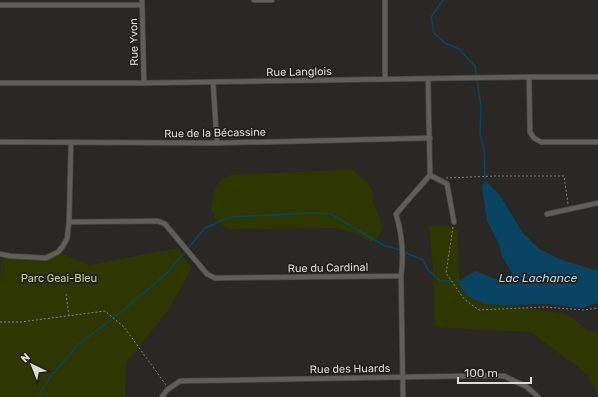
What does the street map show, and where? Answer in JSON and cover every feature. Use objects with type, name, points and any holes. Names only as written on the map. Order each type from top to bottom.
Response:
[{"type":"street","points":[[254,0],[272,0]]},
{"type":"street","points":[[385,0],[385,79]]},
{"type":"street","points":[[0,5],[142,2]]},
{"type":"street","name":"Rue Yvon","points":[[142,2],[144,83]]},
{"type":"street","points":[[530,77],[530,132],[534,138],[541,142],[598,142]]},
{"type":"street","name":"Rue Langlois","points":[[0,83],[144,83],[428,78],[598,77]]},
{"type":"street","points":[[403,397],[401,276],[403,258],[399,223],[396,214],[430,175],[428,78]]},
{"type":"street","points":[[213,82],[217,143]]},
{"type":"street","name":"Rue de la Bécassine","points":[[0,142],[217,143],[430,138]]},
{"type":"street","points":[[0,254],[46,258],[58,252],[67,239],[72,143]]},
{"type":"street","points":[[430,175],[448,184],[454,222]]},
{"type":"street","points":[[547,214],[598,203]]},
{"type":"street","name":"Rue du Cardinal","points":[[69,222],[158,221],[165,224],[207,274],[215,278],[401,276]]},
{"type":"street","name":"Rue des Huards","points":[[162,397],[169,389],[180,381],[504,376],[527,387],[538,397]]},
{"type":"path","points":[[436,178],[481,176],[564,176],[568,209]]},
{"type":"path","points":[[454,222],[446,273],[464,299],[479,310],[544,307],[584,310],[598,308]]},
{"type":"path","points":[[66,294],[69,316]]},
{"type":"path","points":[[0,322],[21,322],[105,311],[124,327],[169,389]]},
{"type":"green space","points":[[353,170],[366,181],[372,190],[373,202],[383,227],[377,239],[371,242],[355,233],[335,228],[230,229],[217,222],[211,208],[214,191],[220,181],[231,175]]},
{"type":"green space","points":[[429,226],[453,226],[458,232],[459,281],[484,304],[507,305],[566,314],[589,331],[598,331],[598,396],[588,375],[531,332],[434,327],[433,269]]},
{"type":"green space","name":"Parc Geai-Bleu","points":[[178,248],[192,268],[168,310],[126,363],[125,397],[0,397],[0,279],[2,254],[46,258],[58,252],[89,265]]},
{"type":"water","name":"Lac Lachance","points":[[485,180],[499,194],[522,232],[539,249],[562,260],[598,271],[598,302],[582,308],[549,304],[484,304],[471,298],[462,290],[459,281],[475,271],[501,281],[509,279],[512,273],[502,256],[499,244],[487,221],[482,186]]},
{"type":"waterway","points":[[443,0],[431,17],[434,33],[445,43],[459,49],[475,66],[481,107],[480,135],[484,149],[485,180]]},
{"type":"waterway","points":[[38,397],[50,377],[79,344],[126,308],[167,273],[205,228],[230,217],[312,213],[331,214],[383,245],[400,250]]},
{"type":"waterway","points":[[404,252],[423,260],[428,270],[440,281],[459,281]]}]
